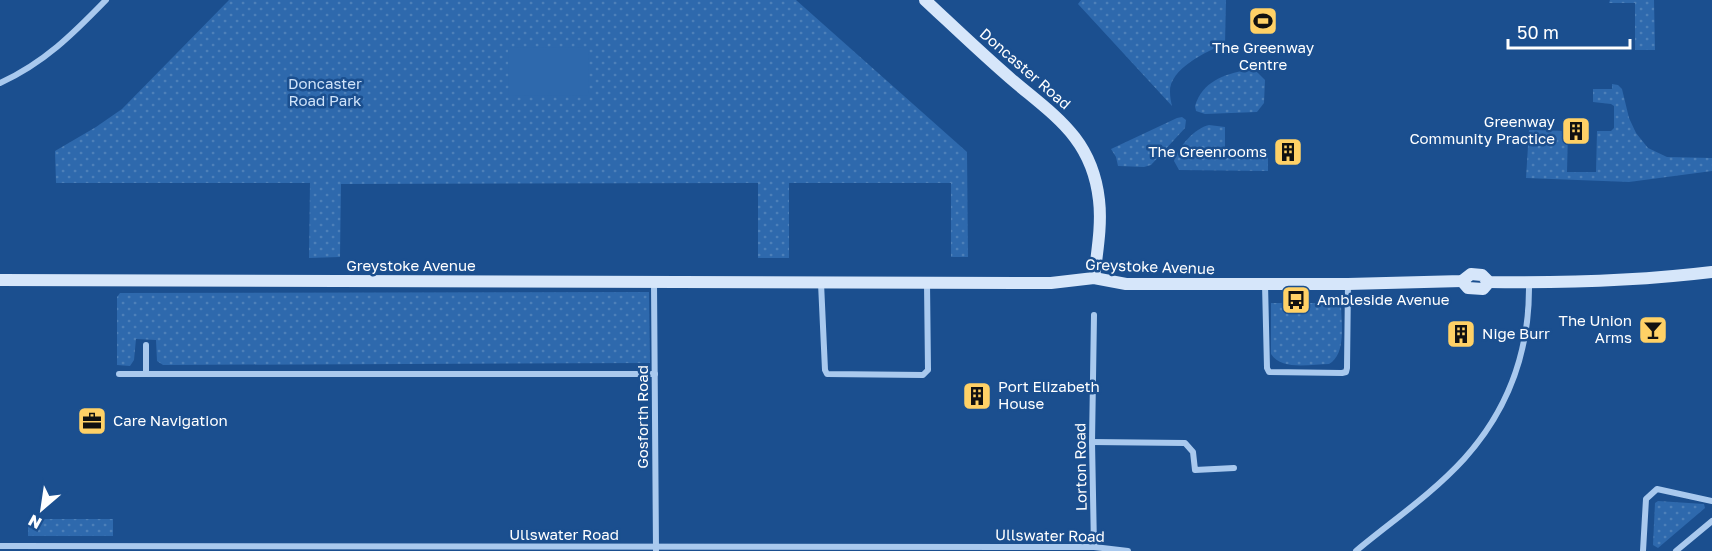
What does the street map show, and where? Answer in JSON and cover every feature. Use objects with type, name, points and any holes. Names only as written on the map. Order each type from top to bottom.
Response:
[{"type":"street","points":[[0,83],[21,74],[49,55],[106,0]]},
{"type":"street","name":"Doncaster Road","points":[[925,0],[1010,78],[1062,121],[1076,138],[1091,166],[1099,198],[1100,218],[1094,278]]},
{"type":"street","name":"Greystoke Avenue","points":[[0,280],[1051,283],[1094,278],[1126,284],[1348,284],[1462,281],[1468,288],[1483,289],[1489,282],[1617,280],[1712,272]]},
{"type":"street","points":[[1356,551],[1439,484],[1481,439],[1508,392],[1519,365],[1527,334],[1529,282]]},
{"type":"street","name":"Gosforth Road","points":[[654,283],[656,549]]},
{"type":"street","points":[[821,283],[827,374],[923,375],[928,370],[927,283]]},
{"type":"street","points":[[1265,284],[1267,368],[1269,372],[1274,373],[1346,372],[1348,284]]},
{"type":"street","name":"Lorton Road","points":[[1094,315],[1092,442],[1094,547]]},
{"type":"street","points":[[146,345],[146,374]]},
{"type":"street","points":[[118,374],[655,374]]},
{"type":"street","points":[[1092,442],[1185,443],[1193,452],[1195,470],[1234,468]]},
{"type":"street","points":[[1643,551],[1646,499],[1658,489],[1712,501]]},
{"type":"street","points":[[1676,551],[1712,521]]},
{"type":"street","points":[[0,546],[0,551]]},
{"type":"street","name":"Ullswater Road","points":[[0,546],[656,549],[1094,547],[1128,551]]},
{"type":"green space","name":"Doncaster Road Park","points":[[229,0],[796,0],[967,152],[968,257],[951,257],[951,183],[789,183],[789,258],[758,258],[758,183],[341,184],[340,257],[309,258],[310,183],[56,183],[55,151],[122,109]]},
{"type":"green space","points":[[1081,0],[1226,0],[1225,44],[1190,62],[1176,76],[1171,84],[1172,106],[1078,4]]},
{"type":"green space","points":[[1610,0],[1654,0],[1655,50],[1635,50],[1635,3],[1609,3]]},
{"type":"green space","points":[[588,47],[589,95],[509,96],[508,48]]},
{"type":"green space","points":[[1247,70],[1256,71],[1265,80],[1264,103],[1257,112],[1205,114],[1196,111],[1198,98],[1208,85],[1222,77]]},
{"type":"green space","points":[[1612,84],[1622,89],[1629,118],[1636,133],[1648,148],[1667,157],[1712,158],[1712,171],[1629,182],[1526,178],[1529,130],[1568,131],[1567,172],[1596,172],[1597,131],[1611,131],[1614,128],[1614,106],[1593,102],[1593,89],[1612,89]]},
{"type":"green space","points":[[1182,117],[1186,120],[1185,128],[1151,165],[1118,166],[1111,149]]},
{"type":"green space","points":[[1209,125],[1225,127],[1225,158],[1268,157],[1268,171],[1179,170],[1174,161],[1179,150],[1193,134]]},
{"type":"green space","points":[[649,292],[650,363],[163,365],[157,361],[156,340],[136,339],[134,360],[130,366],[117,365],[117,297],[120,293]]},
{"type":"green space","points":[[1271,303],[1341,303],[1342,337],[1335,359],[1329,364],[1289,365],[1276,359],[1271,354]]},
{"type":"green space","points":[[1658,501],[1704,504],[1705,508],[1658,548],[1653,545],[1655,503]]},
{"type":"green space","points":[[28,519],[113,519],[113,536],[28,536]]},
{"type":"place","name":"The Greenway Centre","points":[[1263,21]]},
{"type":"place","name":"Greenway Community Practice","points":[[1576,131]]},
{"type":"place","name":"The Greenrooms","points":[[1288,152]]},
{"type":"place","name":"Ambleside Avenue","points":[[1296,300]]},
{"type":"place","name":"The Union Arms","points":[[1653,330]]},
{"type":"place","name":"Nige Burr","points":[[1461,334]]},
{"type":"place","name":"Port Elizabeth House","points":[[977,396]]},
{"type":"place","name":"Care Navigation","points":[[92,421]]}]
